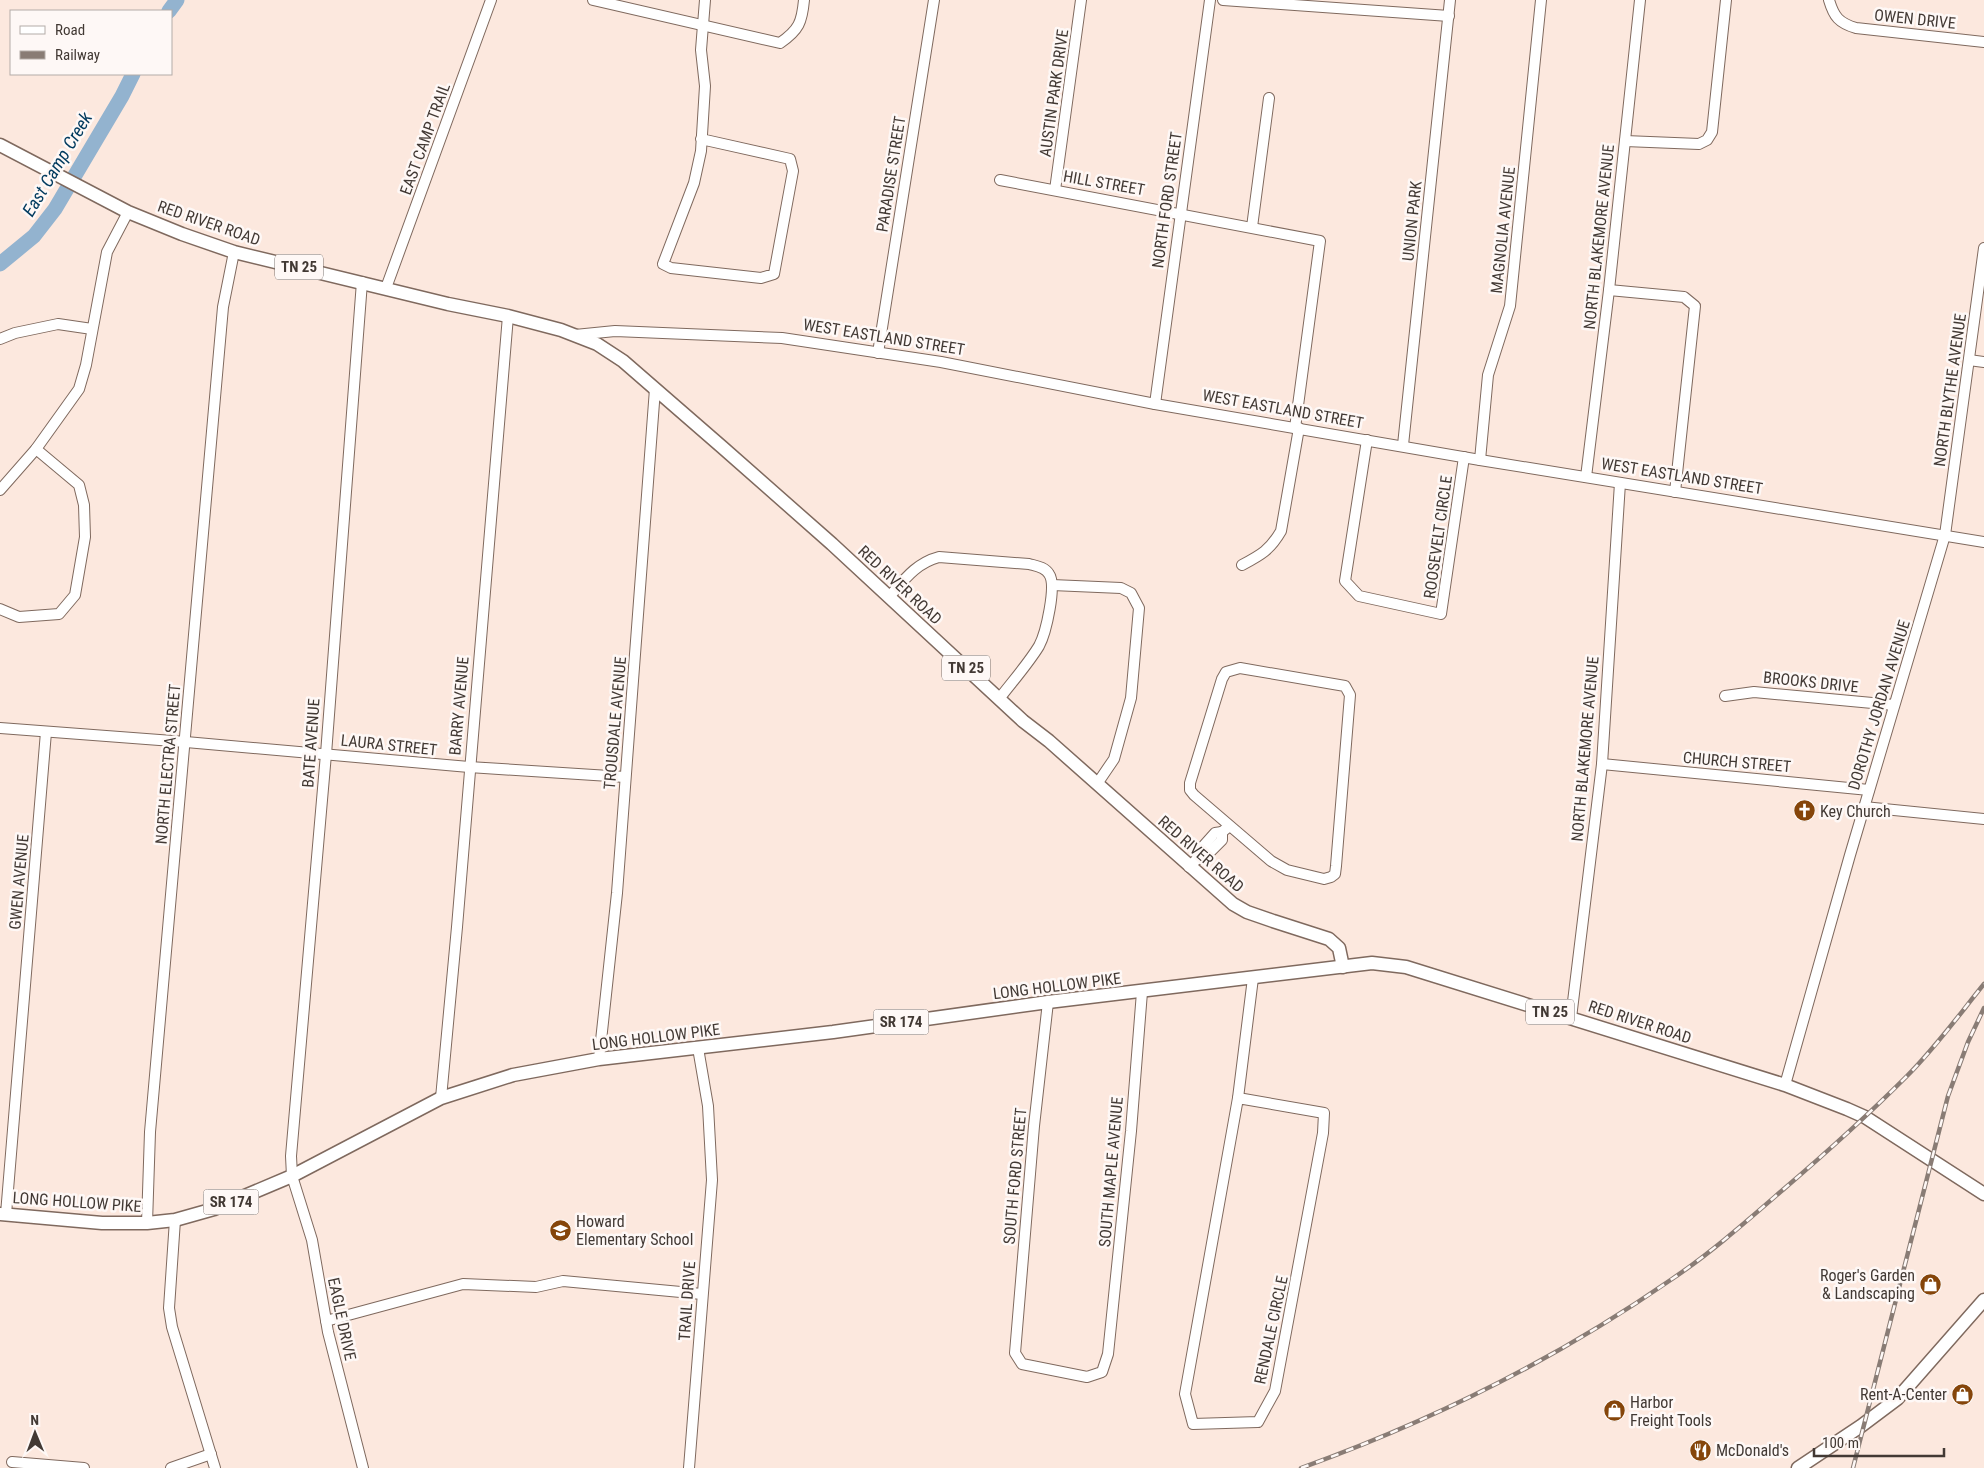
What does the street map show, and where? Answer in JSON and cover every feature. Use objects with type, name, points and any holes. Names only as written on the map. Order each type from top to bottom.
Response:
[{"type":"main road","name":"RED RIVER ROAD","points":[[0,145],[128,212],[182,234],[234,252],[448,304],[508,316]]},
{"type":"main road","name":"WEST EASTLAND STREET","points":[[508,316],[575,335],[597,344]]},
{"type":"main road","name":"RED RIVER ROAD","points":[[597,344],[623,361],[655,389],[889,597],[999,699],[1097,784],[1193,863],[1233,904],[1247,912],[1329,938],[1339,948],[1343,967],[1372,964],[1406,967],[1784,1085],[1865,1116],[1984,1194]]},
{"type":"main road","name":"LONG HOLLOW PIKE","points":[[3,1214],[102,1223],[147,1224],[175,1220],[214,1208],[292,1176],[441,1098],[514,1075],[599,1059],[833,1032],[1048,1002],[1343,967]]},
{"type":"main road","points":[[1798,1468],[1897,1400],[1984,1300]]},
{"type":"street","name":"EAST CAMP TRAIL","points":[[386,288],[491,0]]},
{"type":"street","points":[[702,139],[790,159],[793,171],[774,274],[761,278],[671,268],[663,264],[694,183],[702,139],[705,86],[701,50],[705,0]]},
{"type":"street","points":[[599,1],[780,43],[794,34],[802,15],[804,0]]},
{"type":"street","name":"PARADISE STREET","points":[[878,353],[934,0]]},
{"type":"street","name":"AUSTIN PARK DRIVE","points":[[1056,190],[1081,0]]},
{"type":"street","name":"NORTH FORD STREET","points":[[1155,404],[1210,0]]},
{"type":"street","points":[[1223,0],[1449,16]]},
{"type":"street","name":"UNION PARK","points":[[1403,445],[1450,0]]},
{"type":"street","name":"MAGNOLIA AVENUE","points":[[1480,460],[1488,375],[1510,306],[1541,0]]},
{"type":"street","name":"NORTH BLAKEMORE AVENUE","points":[[1586,477],[1640,0]]},
{"type":"street","points":[[1625,141],[1700,144],[1707,140],[1712,132],[1726,0]]},
{"type":"street","name":"OWEN DRIVE","points":[[1829,0],[1832,10],[1843,24],[1856,28],[1984,42]]},
{"type":"street","points":[[1252,227],[1269,98]]},
{"type":"street","name":"HILL STREET","points":[[1000,180],[1320,241],[1297,428]]},
{"type":"street","points":[[0,490],[36,449],[78,389],[86,365],[107,252],[128,212]]},
{"type":"street","name":"NORTH BLYTHE AVENUE","points":[[1945,535],[1969,360],[1981,294],[1984,248]]},
{"type":"street","name":"NORTH ELECTRA STREET","points":[[147,1224],[150,1132],[223,307],[234,252]]},
{"type":"street","name":"BATE AVENUE","points":[[292,1176],[291,1156],[326,754],[362,282]]},
{"type":"street","points":[[1608,290],[1684,297],[1695,306],[1675,492]]},
{"type":"street","name":"BARRY AVENUE","points":[[441,1098],[508,316]]},
{"type":"street","points":[[0,339],[15,333],[58,324],[92,330]]},
{"type":"street","name":"WEST EASTLAND STREET","points":[[575,335],[615,331],[782,338],[810,341],[951,364],[1155,404],[1403,445],[1480,460],[1984,542]]},
{"type":"street","points":[[1969,360],[1984,362]]},
{"type":"street","name":"TROUSDALE AVENUE","points":[[599,1059],[617,893],[655,389]]},
{"type":"street","points":[[1242,565],[1264,554],[1274,544],[1281,531],[1297,428]]},
{"type":"street","name":"ROOSEVELT CIRCLE","points":[[1367,440],[1345,580],[1358,596],[1442,614],[1464,457]]},
{"type":"street","points":[[0,609],[19,617],[59,614],[75,595],[85,537],[84,505],[79,485],[36,449]]},
{"type":"street","name":"NORTH BLAKEMORE AVENUE","points":[[1571,1018],[1602,764],[1620,483]]},
{"type":"street","name":"DOROTHY JORDAN AVENUE","points":[[1784,1085],[1945,535]]},
{"type":"street","points":[[889,597],[914,569],[926,560],[938,557],[1028,564],[1043,568],[1050,574],[1052,585],[1046,624],[1039,645],[999,699]]},
{"type":"street","points":[[1052,585],[1122,588],[1130,593],[1139,608],[1132,698],[1127,719],[1114,759],[1097,784]]},
{"type":"street","points":[[1232,668],[1240,668],[1345,686],[1350,694],[1334,874],[1331,877],[1324,878],[1287,870],[1226,829],[1190,790],[1190,783],[1219,688],[1226,672],[1232,668]]},
{"type":"street","name":"BROOKS DRIVE","points":[[1725,696],[1754,692],[1894,705]]},
{"type":"street","name":"LAURA STREET","points":[[0,728],[186,742],[470,768],[625,778]]},
{"type":"street","name":"GWEN AVENUE","points":[[3,1214],[46,732]]},
{"type":"street","name":"CHURCH STREET","points":[[1602,764],[1869,790]]},
{"type":"street","points":[[1864,807],[1984,819]]},
{"type":"street","points":[[1193,863],[1204,858],[1222,840],[1226,829]]},
{"type":"street","name":"RENDALE CIRCLE","points":[[1238,1098],[1324,1113],[1323,1134],[1275,1391],[1258,1422],[1193,1424],[1185,1394],[1238,1098],[1253,978]]},
{"type":"street","name":"SOUTH MAPLE AVENUE","points":[[1016,1354],[1022,1364],[1087,1377],[1102,1372],[1108,1354],[1131,1131],[1142,992]]},
{"type":"street","name":"SOUTH FORD STREET","points":[[1016,1354],[1034,1126],[1048,1002]]},
{"type":"street","name":"TRAIL DRIVE","points":[[689,1468],[712,1180],[708,1106],[698,1048]]},
{"type":"street","name":"EAGLE DRIVE","points":[[292,1176],[312,1240],[326,1321],[363,1468]]},
{"type":"street","points":[[175,1220],[169,1308],[172,1327],[216,1468]]},
{"type":"street","points":[[326,1321],[463,1284],[536,1287],[564,1280],[702,1294]]},
{"type":"street","points":[[171,1468],[211,1454]]},
{"type":"street","points":[[12,1462],[84,1468]]},
{"type":"waterway","name":"East Camp Creek","points":[[170,10],[177,0]]},
{"type":"waterway","name":"East Camp Creek","points":[[0,264],[34,236],[55,209],[132,75]]},
{"type":"railway","points":[[1301,1468],[1398,1430],[1493,1386],[1629,1308],[1687,1269],[1757,1212],[1877,1105],[1927,1054],[1984,984]]},
{"type":"railway","points":[[1853,1468],[1948,1096],[1968,1042],[1984,1008]]},
{"type":"place","name":"Key Church","points":[[1804,811]]},
{"type":"place","name":"Howard Elementary School","points":[[560,1230]]},
{"type":"place","name":"Roger's Garden & Landscaping","points":[[1931,1284]]},
{"type":"place","name":"Rent-A-Center","points":[[1963,1394]]},
{"type":"place","name":"Harbor Freight Tools","points":[[1614,1411]]},
{"type":"place","name":"McDonald's","points":[[1700,1450]]}]
